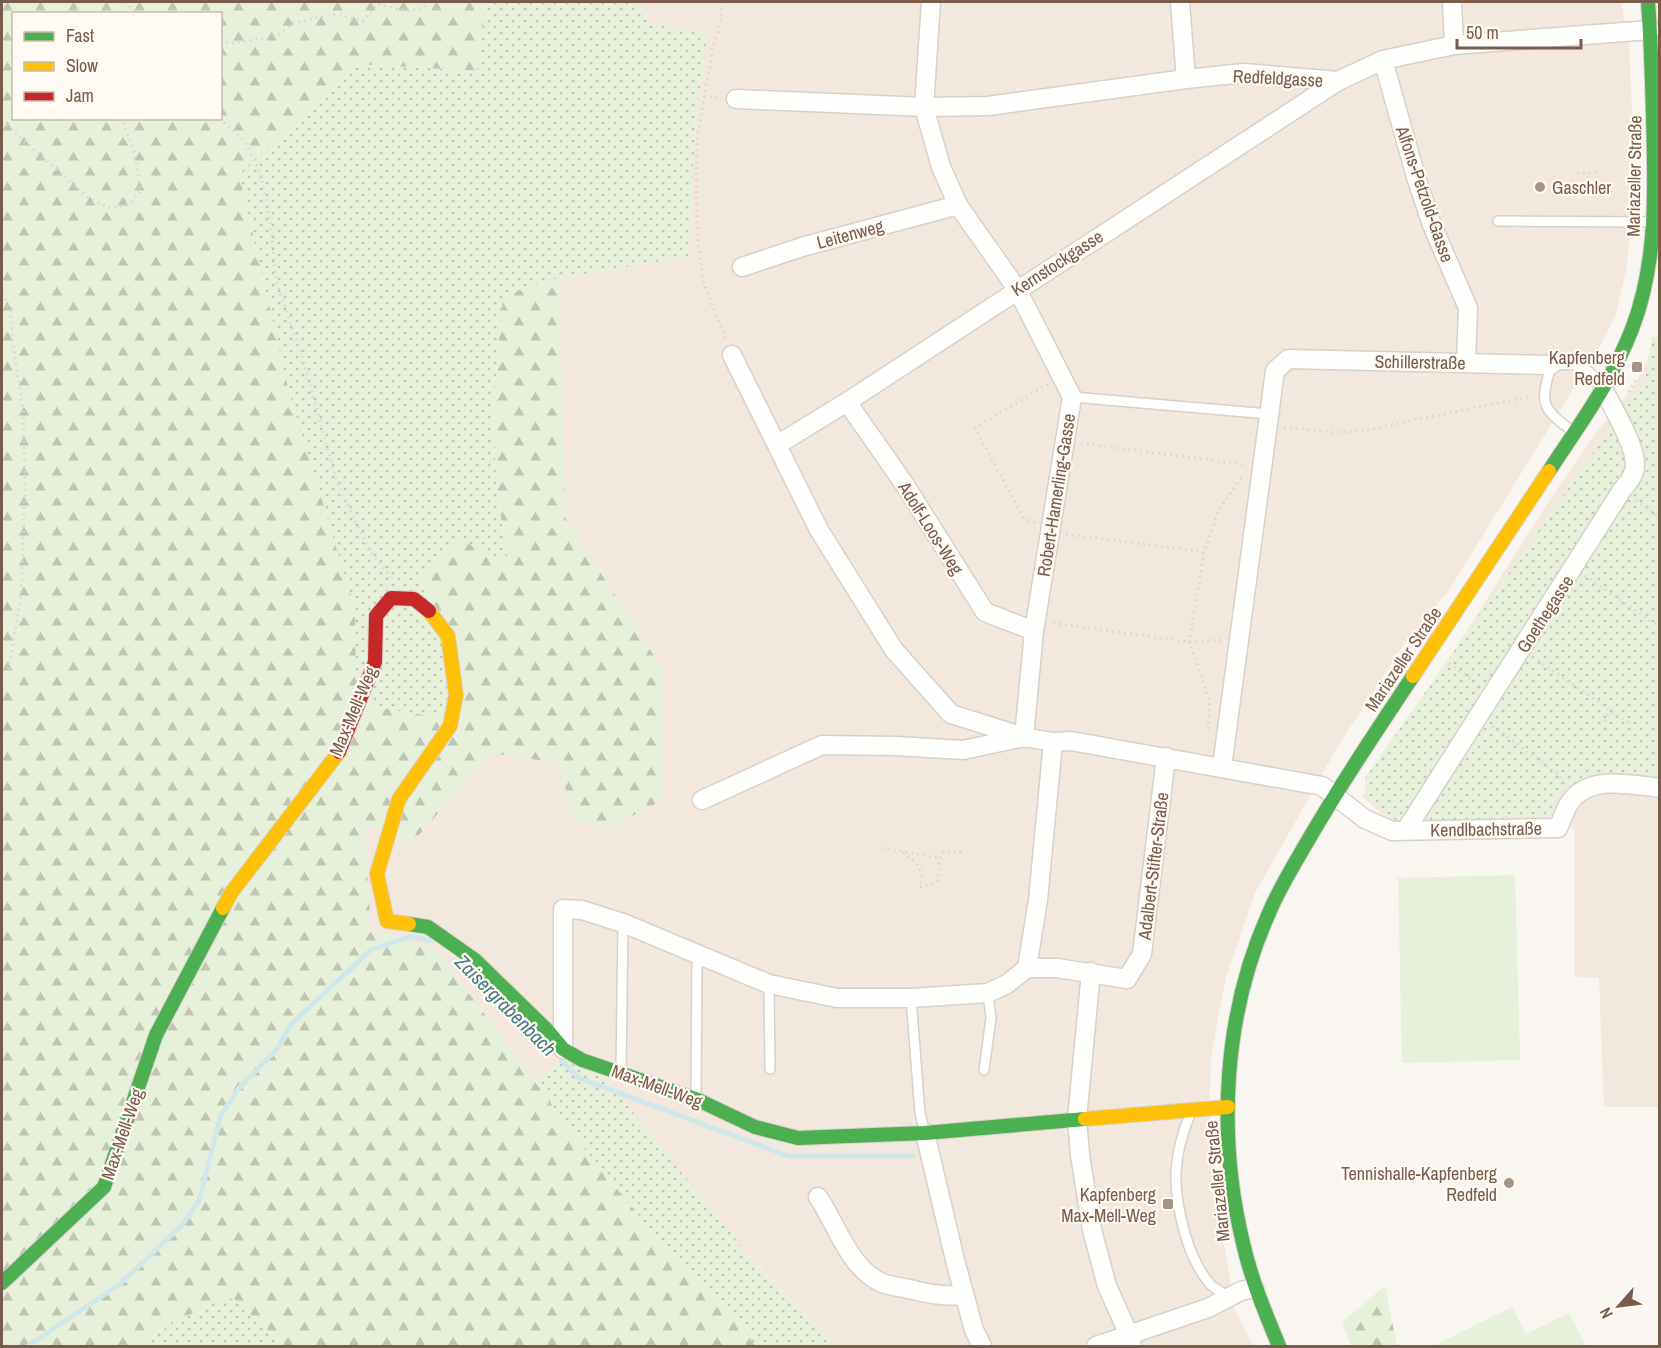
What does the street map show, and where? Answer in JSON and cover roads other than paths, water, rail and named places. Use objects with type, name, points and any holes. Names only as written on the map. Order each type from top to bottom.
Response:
[{"type":"street","name":"Robert-Hamerling-Gasse","points":[[931,2],[924,107],[941,167],[958,205],[1017,289],[1072,397],[1035,626],[1023,737]]},
{"type":"street","points":[[1180,2],[1186,79]]},
{"type":"street","points":[[1452,2],[1454,45]]},
{"type":"street","name":"Mariazeller Straße","points":[[1279,1347],[1254,1288],[1240,1236],[1228,1150],[1227,1107],[1234,1028],[1255,950],[1266,918],[1334,795],[1603,389],[1620,358],[1643,293],[1656,184],[1648,2]]},
{"type":"street","name":"Redfeldgasse","points":[[736,99],[924,107],[988,106],[1244,73],[1338,81],[1383,60],[1454,45],[1650,30]]},
{"type":"street","name":"Alfons-Petzold-Gasse","points":[[1383,60],[1429,216],[1468,308],[1466,363]]},
{"type":"street","name":"Kernstockgasse","points":[[777,445],[847,402],[1338,81]]},
{"type":"street","name":"Leitenweg","points":[[742,267],[802,247],[958,205]]},
{"type":"street","points":[[732,355],[819,530],[894,650],[951,714],[1023,737],[1053,742],[1071,741],[1222,767],[1322,786],[1334,795]]},
{"type":"street","name":"Schillerstraße","points":[[1222,767],[1255,466],[1268,420],[1275,371],[1288,359],[1551,365]]},
{"type":"street","name":"Goethegasse","points":[[1406,830],[1631,479],[1635,465],[1633,452],[1603,389]]},
{"type":"street","name":"Adolf-Loos-Weg","points":[[847,402],[905,485],[985,612],[1035,626]]},
{"type":"street","name":"Max-Mell-Weg","points":[[2,1283],[104,1187],[156,1035],[231,893],[338,754],[375,662],[376,616],[391,598],[414,599],[429,611],[448,636],[456,695],[450,726],[399,799],[377,874],[387,921],[428,927],[475,960],[547,1030],[562,1049],[582,1060],[696,1099],[755,1127],[798,1138],[925,1133],[1227,1107]]},
{"type":"street","points":[[702,800],[822,745],[963,750],[1023,737]]},
{"type":"street","points":[[562,1049],[563,909],[582,910],[623,923],[770,984],[837,998],[910,998],[988,993],[1007,984],[1027,968],[1038,900],[1053,742]]},
{"type":"street","name":"Adalbert-Stifter-Straße","points":[[1027,968],[1057,968],[1127,979],[1142,954],[1166,757]]},
{"type":"street","name":"Kendlbachstraße","points":[[1334,795],[1365,819],[1392,831],[1558,828],[1570,802],[1595,783],[1659,788]]},
{"type":"street","points":[[1091,972],[1077,1119],[1080,1155],[1092,1230],[1107,1286],[1130,1341]]},
{"type":"street","points":[[925,1133],[964,1295],[974,1330],[982,1347]]},
{"type":"street","points":[[819,1197],[847,1248],[865,1272],[882,1283],[917,1292],[939,1296],[964,1295]]},
{"type":"street","points":[[1096,1347],[1130,1341],[1254,1288]]},
{"type":"lane","points":[[1498,221],[1653,222]]},
{"type":"lane","name":"Schillerstraße","points":[[1551,365],[1575,364],[1590,370],[1603,389]]},
{"type":"lane","points":[[1551,365],[1543,396],[1550,411],[1574,432]]},
{"type":"lane","points":[[1072,397],[1268,420]]},
{"type":"lane","points":[[621,1072],[623,923]]},
{"type":"lane","points":[[696,1099],[697,955]]},
{"type":"lane","points":[[770,984],[770,1069]]},
{"type":"lane","points":[[984,1070],[991,1018],[988,993]]},
{"type":"lane","points":[[910,998],[920,1113],[925,1133]]},
{"type":"lane","points":[[1192,1110],[1182,1132],[1177,1158],[1177,1204],[1189,1246],[1198,1266],[1210,1285],[1229,1297]]},
{"type":"waterway","name":"Zaisergrabenbach","points":[[28,1346],[120,1284],[182,1225],[199,1201],[221,1115],[238,1089],[277,1049],[291,1024],[371,950],[412,936],[430,941]]},
{"type":"waterway","name":"Zaisergrabenbach","points":[[562,1061],[579,1078],[788,1156],[913,1156]]},
{"type":"place","name":"Gaschler","points":[[1540,187]]},
{"type":"place","name":"Kapfenberg Redfeld","points":[[1637,367]]},
{"type":"place","name":"Tennishalle-Kapfenberg Redfeld","points":[[1509,1183]]},
{"type":"place","name":"Kapfenberg Max-Mell-Weg","points":[[1168,1204]]}]
